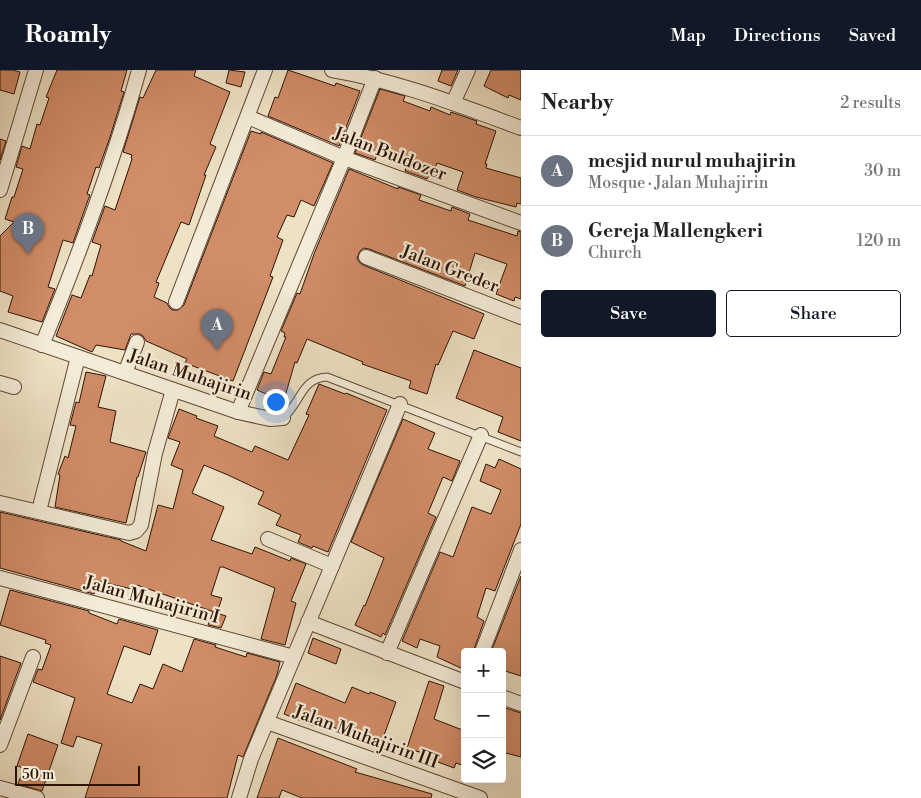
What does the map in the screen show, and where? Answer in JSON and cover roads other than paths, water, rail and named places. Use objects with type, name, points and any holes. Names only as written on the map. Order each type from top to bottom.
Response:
[{"type":"street","points":[[0,190],[36,70]]},
{"type":"street","points":[[42,345],[97,205],[122,132],[139,70]]},
{"type":"street","points":[[176,302],[265,70]]},
{"type":"street","points":[[332,70],[375,78],[453,103],[521,128]]},
{"type":"street","points":[[453,103],[468,70]]},
{"type":"street","points":[[238,412],[344,158],[375,78]]},
{"type":"street","name":"Jalan Buldozer","points":[[248,117],[344,158],[521,223]]},
{"type":"street","name":"Jalan Greder","points":[[366,257],[521,317]]},
{"type":"street","name":"Jalan Muhajirin","points":[[0,330],[238,412],[270,419],[283,418]]},
{"type":"street","points":[[126,373],[137,342]]},
{"type":"street","points":[[39,511],[78,357]]},
{"type":"street","points":[[0,382],[14,387]]},
{"type":"street","points":[[0,503],[129,533],[136,531],[141,524],[155,453],[173,390]]},
{"type":"street","points":[[239,798],[251,759],[400,404]]},
{"type":"street","points":[[387,653],[481,435]]},
{"type":"street","points":[[268,539],[332,566]]},
{"type":"street","points":[[484,648],[521,550]]},
{"type":"street","name":"Jalan Muhajirin I","points":[[0,578],[294,658]]},
{"type":"street","points":[[308,622],[461,681]]},
{"type":"street","points":[[0,745],[33,657]]},
{"type":"street","points":[[506,698],[521,704]]},
{"type":"street","name":"Jalan Muhajirin III","points":[[268,722],[480,798]]},
{"type":"street","points":[[0,788],[38,798]]},
{"type":"lane","name":"Jalan Muhajirin","points":[[283,418],[291,411],[309,382],[317,377],[327,377],[521,452]]},
{"type":"place","name":"Gereja Mallengkeri","points":[[28,254]]},
{"type":"place","name":"mesjid nurul muhajirin","points":[[217,350]]}]
